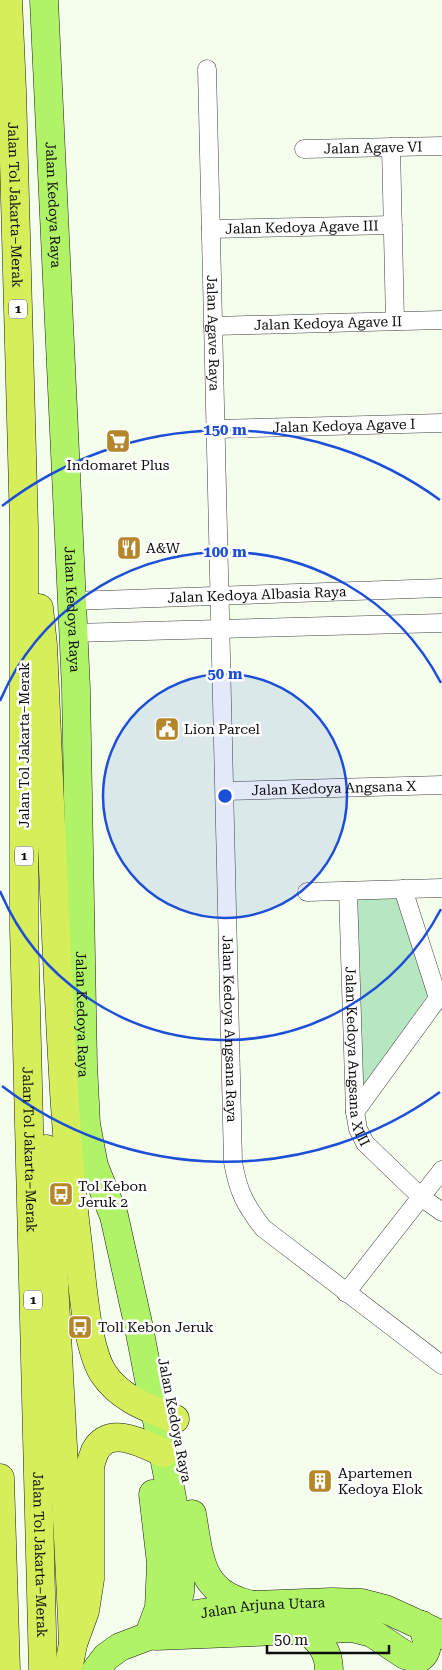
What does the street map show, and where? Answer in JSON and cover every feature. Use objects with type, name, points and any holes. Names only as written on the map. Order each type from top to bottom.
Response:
[{"type":"highway","name":"Jalan Tol Jakarta–Merak","points":[[8,0],[24,527],[24,929],[43,1670]]},
{"type":"highway","points":[[24,527],[41,623],[60,1021],[69,1160],[83,1290],[94,1351],[103,1372],[118,1391],[131,1400],[165,1415]]},
{"type":"highway","points":[[24,929],[39,1057],[51,1205],[56,1332],[68,1515],[70,1657]]},
{"type":"highway","points":[[70,1657],[85,1611],[90,1579],[90,1467],[96,1450],[106,1440],[120,1437],[153,1448]]},
{"type":"highway","points":[[0,1478],[6,1670]]},
{"type":"main road","name":"Jalan Kedoya Raya","points":[[44,0],[76,699],[83,1064],[86,1124],[94,1166],[114,1216],[201,1565],[207,1577],[227,1597],[253,1605]]},
{"type":"main road","name":"Jalan Kedoya Raya","points":[[160,1629],[176,1608],[180,1592],[181,1569],[174,1511],[153,1448],[165,1415]]},
{"type":"main road","name":"Jalan Arjuna Utara","points":[[96,1670],[106,1657],[120,1647],[190,1615],[253,1605],[332,1602],[362,1603],[385,1609],[432,1630]]},
{"type":"main road","points":[[160,1629],[352,1628],[364,1630],[406,1655],[418,1659],[424,1655],[427,1649],[427,1638],[432,1630]]},
{"type":"main road","points":[[305,1629],[325,1649],[329,1670]]},
{"type":"street","name":"Jalan Agave Raya","points":[[207,69],[220,596]]},
{"type":"street","name":"Jalan Agave VI","points":[[304,149],[442,146]]},
{"type":"street","points":[[391,147],[395,321]]},
{"type":"street","name":"Jalan Kedoya Agave III","points":[[211,229],[393,225]]},
{"type":"street","name":"Jalan Kedoya Agave II","points":[[213,326],[442,320]]},
{"type":"street","name":"Jalan Kedoya Agave I","points":[[216,429],[442,424]]},
{"type":"street","name":"Jalan Kedoya Albasia Raya","points":[[72,601],[442,588]]},
{"type":"street","name":"Jalan Kedoya Angsana Raya","points":[[220,596],[233,1162],[237,1183],[248,1208],[263,1228],[442,1365]]},
{"type":"street","points":[[73,633],[442,623]]},
{"type":"street","name":"Jalan Kedoya Angsana X","points":[[224,791],[442,785]]},
{"type":"street","points":[[308,892],[442,888]]},
{"type":"street","points":[[355,1112],[438,998],[403,890]]},
{"type":"street","name":"Jalan Kedoya Angsana XIII","points":[[348,891],[355,1112],[358,1129],[365,1143],[421,1197],[442,1212]]},
{"type":"street","points":[[346,1293],[442,1170]]},
{"type":"green space","points":[[353,895],[400,895],[436,984],[355,1098]]},
{"type":"place","name":"Indomaret Plus","points":[[118,441]]},
{"type":"place","name":"A&W","points":[[129,548]]},
{"type":"place","name":"Lion Parcel","points":[[167,729]]},
{"type":"place","name":"Tol Kebon Jeruk 2","points":[[61,1194]]},
{"type":"place","name":"Toll Kebon Jeruk","points":[[80,1327]]},
{"type":"place","name":"Apartemen Kedoya Elok","points":[[320,1481]]}]
